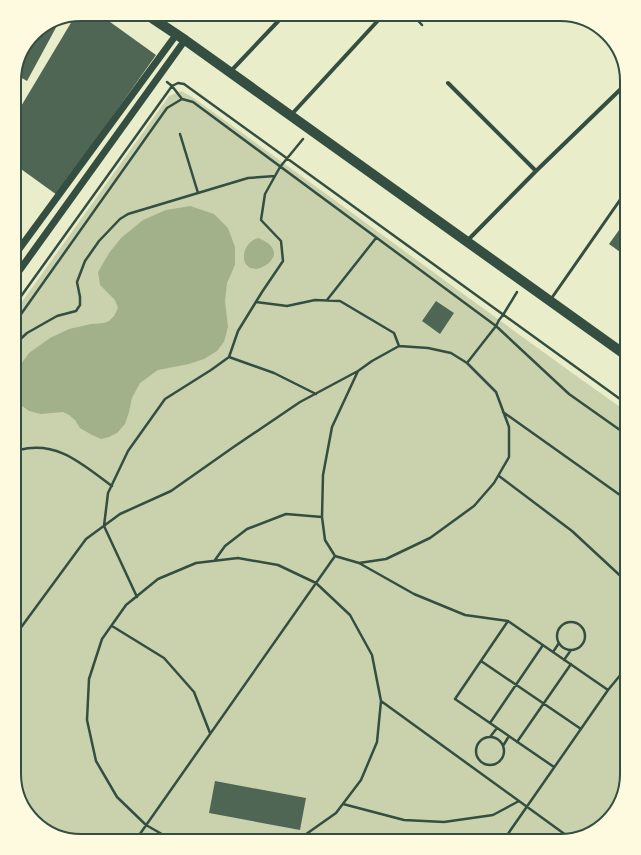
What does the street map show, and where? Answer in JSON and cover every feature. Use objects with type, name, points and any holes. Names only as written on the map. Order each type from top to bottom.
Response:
[{"type":"main road","points":[[156,21],[230,72],[620,351]]},
{"type":"street","points":[[230,72],[278,21]]},
{"type":"street","points":[[290,116],[378,21]]},
{"type":"street","points":[[21,268],[159,76],[180,38]]},
{"type":"street","points":[[21,247],[180,38]]},
{"type":"street","points":[[448,82],[536,171]]},
{"type":"street","points":[[467,242],[536,171],[620,89]]},
{"type":"lane","points":[[550,301],[620,200]]},
{"type":"path","points":[[418,21],[422,25]]},
{"type":"path","points":[[159,76],[172,86],[182,99],[193,102],[496,326],[569,394],[620,430]]},
{"type":"path","points":[[21,296],[172,86],[178,83],[184,84],[620,399]]},
{"type":"path","points":[[21,314],[167,108],[182,99]]},
{"type":"path","points":[[137,597],[104,526],[108,493],[128,451],[165,399],[229,357],[238,331],[283,261],[281,241],[261,220],[266,194],[280,167],[310,130]]},
{"type":"path","points":[[180,134],[198,193]]},
{"type":"path","points":[[21,339],[27,333],[51,319],[76,311],[80,305],[77,282],[85,261],[99,241],[120,219],[128,214],[248,178],[276,176]]},
{"type":"path","points":[[327,300],[376,238]]},
{"type":"path","points":[[467,363],[496,326],[523,282]]},
{"type":"path","points":[[256,302],[288,306],[315,300],[340,301],[394,333],[399,346]]},
{"type":"path","points":[[21,626],[86,539],[120,514],[170,491],[300,402],[358,371],[372,361],[399,346],[428,348],[451,354],[467,363],[496,392],[509,427],[509,457],[499,476],[474,506],[430,538],[386,559],[359,563]]},
{"type":"path","points":[[229,357],[274,373],[316,394]]},
{"type":"path","points":[[358,371],[332,427],[322,475],[322,517],[325,540],[335,556],[359,563],[414,594],[465,615],[508,621],[608,690]]},
{"type":"path","points":[[503,412],[620,495]]},
{"type":"path","points":[[21,450],[37,447],[51,448],[72,457],[112,486]]},
{"type":"path","points":[[499,476],[572,531],[620,576]]},
{"type":"path","points":[[215,561],[225,546],[247,529],[286,514],[322,517]]},
{"type":"path","points":[[140,834],[335,556]]},
{"type":"path","points":[[161,834],[146,826],[116,797],[96,761],[87,720],[89,679],[102,639],[126,605],[158,579],[196,563],[238,558],[278,565],[316,583],[350,614],[372,655],[381,701],[376,742],[361,780],[343,804],[336,813],[306,834]]},
{"type":"path","points":[[508,621],[455,699],[554,767]]},
{"type":"path","points":[[571,622],[577,624],[583,629],[585,636],[583,643],[578,648],[571,650],[564,648],[559,643],[557,636],[559,629],[564,624],[571,622]]},
{"type":"path","points":[[112,626],[164,658],[194,692],[211,733]]},
{"type":"path","points":[[553,652],[559,643]]},
{"type":"path","points":[[490,723],[543,646]]},
{"type":"path","points":[[564,660],[571,650]]},
{"type":"path","points":[[481,660],[581,730]]},
{"type":"path","points":[[517,742],[571,664]]},
{"type":"path","points":[[508,834],[608,690],[620,675]]},
{"type":"path","points":[[381,701],[564,834]]},
{"type":"path","points":[[490,737],[497,728]]},
{"type":"path","points":[[503,746],[509,736]]},
{"type":"path","points":[[490,737],[500,741],[503,746],[504,753],[496,764],[489,765],[482,763],[478,758],[476,751],[478,744],[483,739],[490,737]]},
{"type":"path","points":[[343,804],[404,820],[444,822],[493,815],[519,801]]},
{"type":"shaded area","points":[[181,91],[192,97],[620,407],[620,774],[618,790],[608,811],[587,828],[560,834],[81,834],[65,832],[44,822],[27,801],[23,790],[21,774],[21,303],[169,96]]},
{"type":"shaded area","points":[[190,206],[214,214],[228,228],[235,247],[235,265],[227,283],[225,301],[228,327],[224,342],[217,351],[204,359],[189,364],[158,370],[140,383],[132,398],[125,424],[117,433],[109,437],[101,439],[92,435],[80,428],[75,420],[63,412],[41,414],[29,411],[21,404],[21,364],[29,353],[50,338],[69,329],[91,324],[104,323],[109,321],[114,316],[118,308],[115,300],[100,285],[98,272],[109,253],[121,238],[143,220],[166,210]]},
{"type":"shaded area","points":[[258,238],[271,245],[274,256],[263,267],[256,269],[250,268],[245,263],[244,255],[248,244],[254,239]]},
{"type":"building","points":[[109,21],[156,55],[57,195],[21,169],[21,106],[72,22]]},
{"type":"building","points":[[56,27],[27,81],[21,77],[27,54],[33,44],[41,36]]},
{"type":"building","points":[[620,229],[620,252],[609,244]]},
{"type":"building","points":[[436,301],[454,313],[440,334],[422,321]]},
{"type":"building","points":[[215,781],[306,798],[300,830],[209,813]]}]
